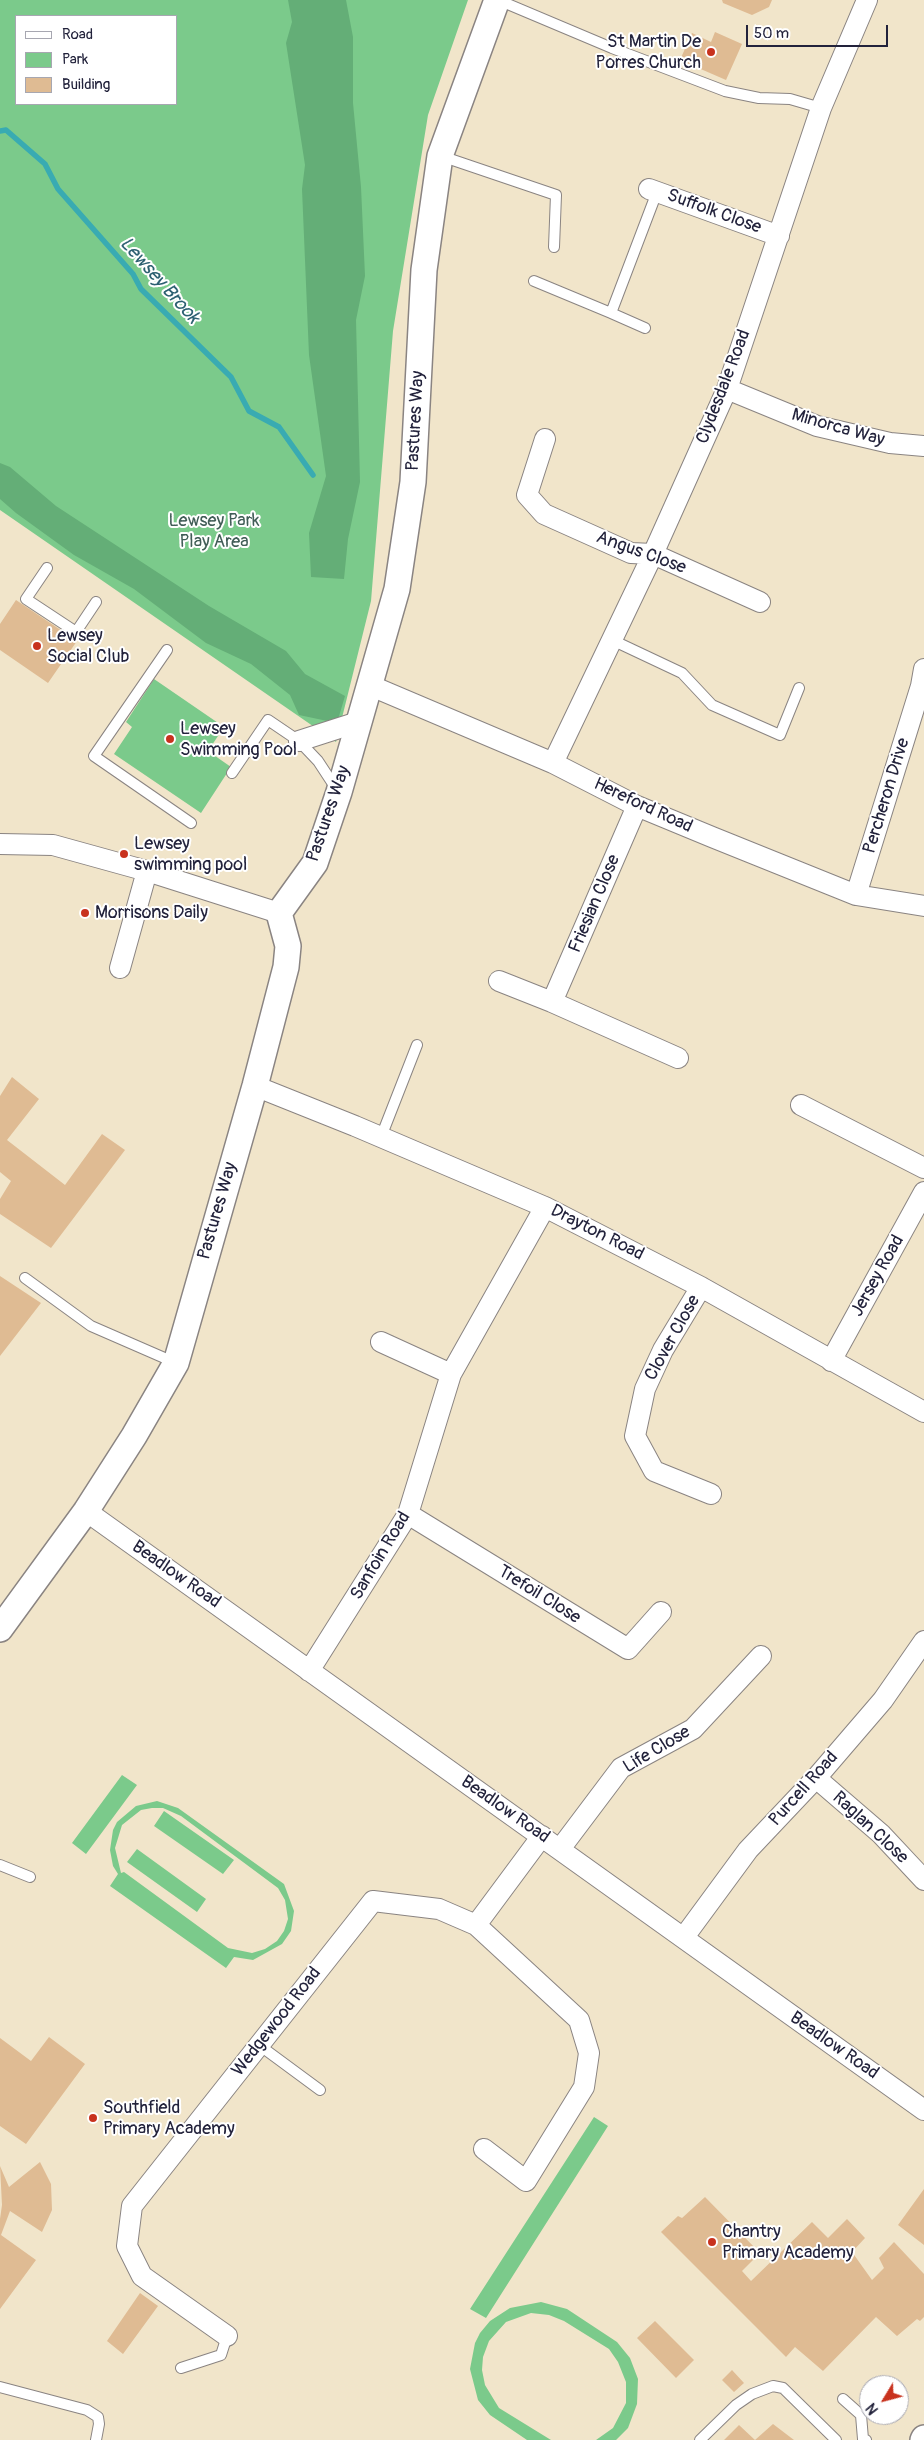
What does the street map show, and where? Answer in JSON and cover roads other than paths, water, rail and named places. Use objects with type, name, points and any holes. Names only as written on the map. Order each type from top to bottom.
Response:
[{"type":"street","name":"Pastures Way","points":[[0,1629],[86,1511],[134,1436],[176,1363],[255,1086],[286,967],[288,946],[279,913],[315,863],[338,792],[397,589],[413,482],[424,270],[440,156],[498,0]]},
{"type":"street","name":"Clydesdale Road","points":[[553,763],[653,554],[727,389],[821,108],[867,0]]},
{"type":"street","name":"Suffolk Close","points":[[653,191],[779,236]]},
{"type":"street","name":"Minorca Way","points":[[727,389],[817,426],[890,443],[924,446]]},
{"type":"street","name":"Angus Close","points":[[545,439],[527,495],[544,514],[631,553],[653,554],[760,602]]},
{"type":"street","name":"Percheron Drive","points":[[856,895],[923,680]]},
{"type":"street","name":"Hereford Road","points":[[369,685],[553,763],[637,806],[856,895],[924,906]]},
{"type":"street","points":[[300,741],[358,722]]},
{"type":"street","name":"Friesian Close","points":[[552,1002],[637,806]]},
{"type":"street","points":[[0,844],[53,845],[147,871],[279,913]]},
{"type":"street","points":[[120,968],[147,871]]},
{"type":"street","points":[[499,981],[552,1002],[678,1058]]},
{"type":"street","name":"Drayton Road","points":[[255,1086],[545,1207],[701,1287],[924,1412]]},
{"type":"street","points":[[801,1105],[924,1168]]},
{"type":"street","name":"Jersey Road","points":[[831,1361],[924,1192]]},
{"type":"street","name":"Sanfoin Road","points":[[309,1671],[408,1514],[451,1374],[545,1207]]},
{"type":"street","name":"Clover Close","points":[[701,1287],[663,1350],[644,1389],[635,1436],[654,1471],[711,1494]]},
{"type":"street","points":[[381,1342],[451,1374]]},
{"type":"street","name":"Beadlow Road","points":[[86,1511],[924,2110]]},
{"type":"street","name":"Trefoil Close","points":[[408,1514],[628,1649],[661,1612]]},
{"type":"street","name":"Purcell Road","points":[[684,1937],[748,1850],[816,1778],[883,1700],[924,1641]]},
{"type":"street","name":"Life Close","points":[[560,1849],[620,1768],[693,1729],[761,1656]]},
{"type":"street","name":"Raglan Close","points":[[816,1778],[881,1834],[924,1880]]},
{"type":"street","points":[[476,1925],[542,1836]]},
{"type":"street","name":"Wedgewood Road","points":[[227,2336],[142,2276],[128,2246],[132,2206],[373,1901],[438,1909],[476,1925],[579,2020],[589,2053],[584,2087],[526,2181],[484,2149]]},
{"type":"lane","points":[[498,0],[612,48],[725,91],[759,98],[790,99],[821,108]]},
{"type":"lane","points":[[440,156],[556,195],[554,247]]},
{"type":"lane","points":[[611,313],[653,191]]},
{"type":"lane","points":[[534,281],[646,328]]},
{"type":"lane","points":[[47,568],[26,599],[76,632],[96,602]]},
{"type":"lane","points":[[612,640],[682,673],[712,705],[780,735],[799,688]]},
{"type":"lane","points":[[167,650],[94,756],[191,823]]},
{"type":"lane","points":[[232,773],[268,720],[300,741],[318,761],[338,792]]},
{"type":"lane","points":[[381,1137],[417,1045]]},
{"type":"lane","points":[[25,1278],[91,1326],[176,1363]]},
{"type":"lane","points":[[0,1865],[30,1877]]},
{"type":"lane","points":[[259,2045],[320,2090]]},
{"type":"lane","points":[[181,2368],[222,2354],[227,2336]]},
{"type":"lane","points":[[700,2440],[736,2405],[752,2394],[773,2386],[783,2388],[836,2440]]},
{"type":"lane","points":[[0,2387],[87,2410],[98,2417],[99,2424],[96,2440]]},
{"type":"lane","points":[[843,2398],[861,2415],[861,2440]]},
{"type":"waterway","name":"Lewsey Brook","points":[[0,131],[6,130],[45,164],[58,189],[133,274],[141,289],[231,377],[249,411],[279,427],[313,475]]},
{"type":"place","name":"St Martin De Porres Church","points":[[711,52]]},
{"type":"place","name":"Lewsey Social Club","points":[[37,646]]},
{"type":"place","name":"Lewsey Swimming Pool","points":[[170,739]]},
{"type":"place","name":"Lewsey swimming pool","points":[[124,854]]},
{"type":"place","name":"Morrisons Daily","points":[[85,913]]},
{"type":"place","name":"Southfield Primary Academy","points":[[93,2118]]},
{"type":"place","name":"Chantry Primary Academy","points":[[712,2242]]},
{"type":"park label","name":"Lewsey Park Play Area","points":[[214,531]]}]
